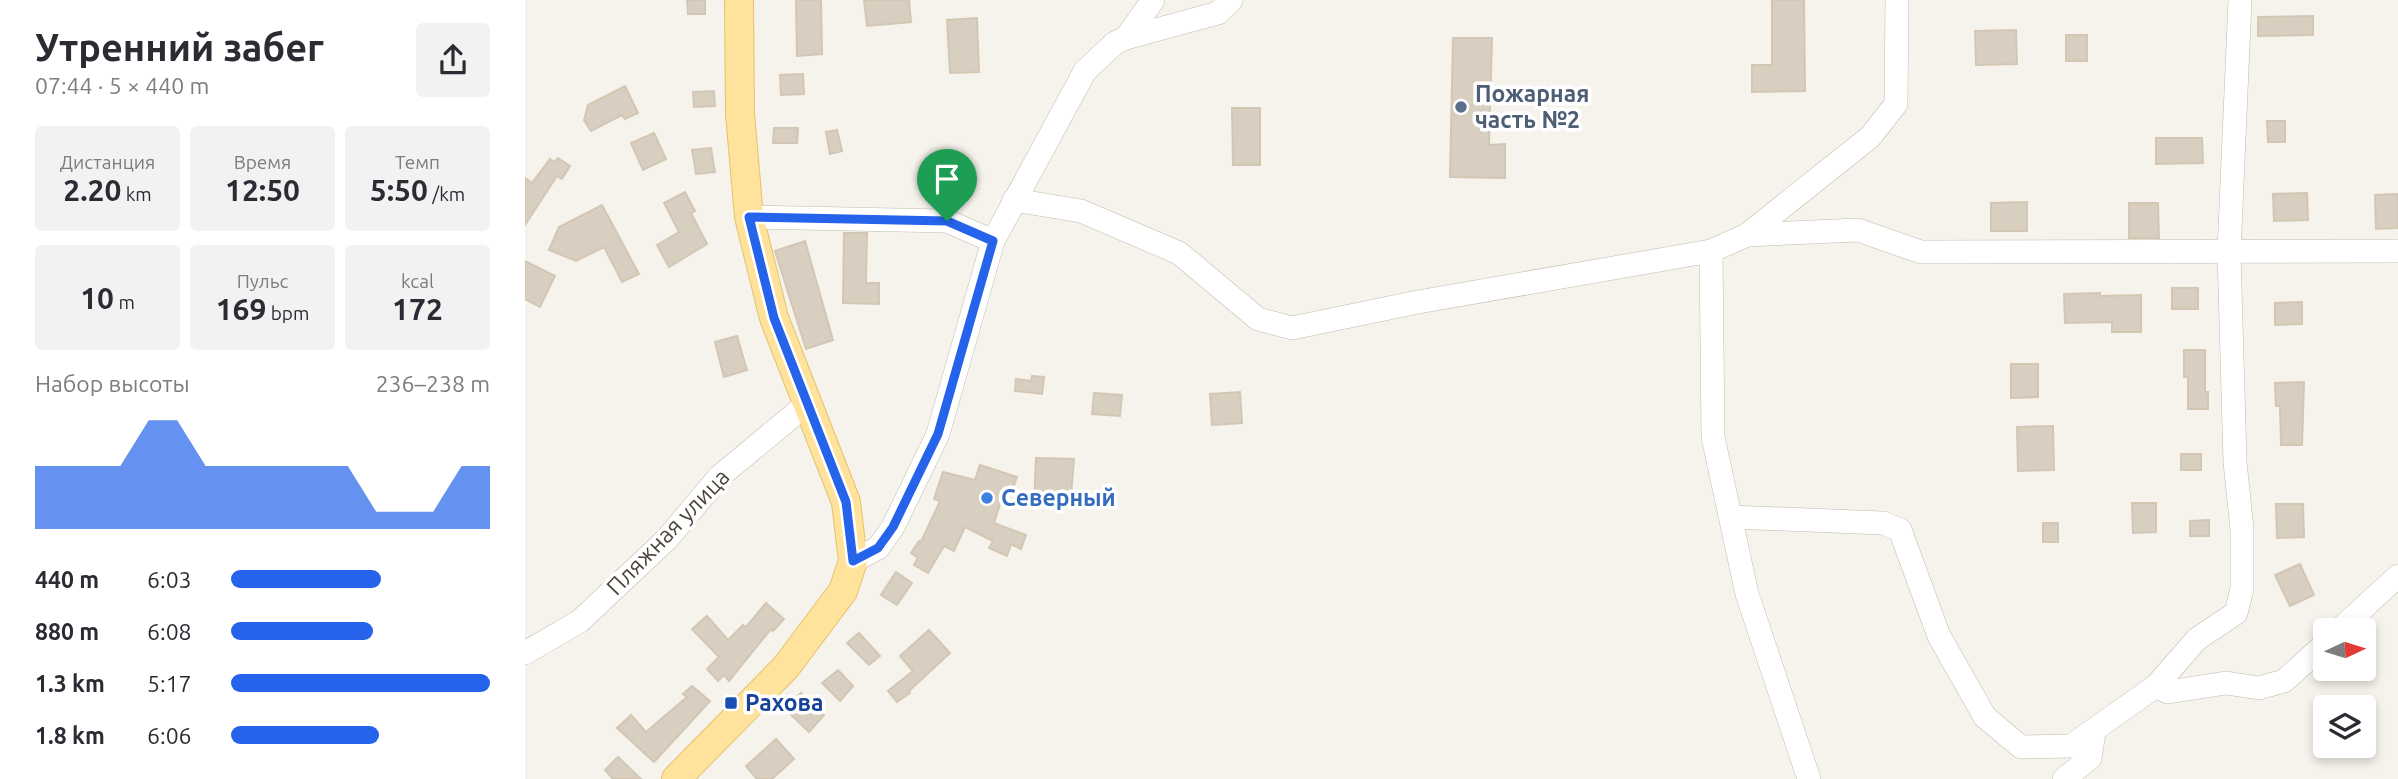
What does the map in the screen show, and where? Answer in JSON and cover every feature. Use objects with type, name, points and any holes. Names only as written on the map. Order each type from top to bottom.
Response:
[{"type":"main road","points":[[676,779],[786,667],[843,591],[853,561],[846,502],[774,318],[749,217],[740,114],[739,0]]},
{"type":"street","points":[[1125,38],[1153,0]]},
{"type":"street","points":[[853,561],[878,548],[893,527],[938,434],[993,241],[1085,71],[1115,43],[1125,38],[1218,13],[1231,0]]},
{"type":"street","points":[[1014,200],[1081,211],[1179,253],[1258,318],[1292,327],[1418,302],[1711,251],[1747,235],[1870,137],[1896,104],[1896,0]]},
{"type":"street","points":[[1731,517],[1883,523],[1900,530],[1939,636],[1985,718],[2021,747],[2071,746],[2094,732],[2156,686],[2197,639],[2236,613],[2242,589],[2242,529],[2235,462],[2229,252],[2241,0]]},
{"type":"street","points":[[749,217],[947,221],[993,241]]},
{"type":"street","points":[[1747,235],[1858,230],[1921,252],[2398,251]]},
{"type":"street","points":[[1711,251],[1713,438],[1747,594],[1809,779]]},
{"type":"street","name":"Пляжная улица","points":[[525,653],[580,621],[667,540],[720,476],[807,404]]},
{"type":"street","points":[[2352,618],[2398,576]]},
{"type":"street","points":[[2156,686],[2168,692],[2227,683],[2259,688],[2284,681],[2313,655]]},
{"type":"street","points":[[2064,779],[2090,758],[2094,732]]},
{"type":"building","points":[[687,0],[705,0],[705,14],[688,14]]},
{"type":"building","points":[[796,0],[821,0],[822,54],[797,56]]},
{"type":"building","points":[[864,0],[909,0],[911,22],[867,26]]},
{"type":"building","points":[[1772,0],[1804,0],[1805,91],[1752,92],[1752,65],[1772,65]]},
{"type":"building","points":[[2313,16],[2313,35],[2258,36],[2258,17]]},
{"type":"building","points":[[977,18],[979,72],[950,73],[947,20]]},
{"type":"building","points":[[2016,30],[2017,64],[1976,65],[1975,31]]},
{"type":"building","points":[[2066,35],[2087,35],[2087,61],[2066,61]]},
{"type":"building","name":"Пожарная часть №2","points":[[1453,38],[1492,38],[1489,145],[1505,144],[1505,178],[1450,177]]},
{"type":"building","points":[[803,74],[804,94],[781,95],[780,75]]},
{"type":"building","points":[[625,86],[638,113],[625,119],[622,115],[591,131],[584,120],[588,105]]},
{"type":"building","points":[[714,91],[715,106],[694,107],[693,92]]},
{"type":"building","points":[[1232,108],[1260,108],[1260,165],[1233,165]]},
{"type":"building","points":[[2267,121],[2285,121],[2285,142],[2268,142]]},
{"type":"building","points":[[774,128],[798,128],[797,143],[773,143]]},
{"type":"building","points":[[837,130],[842,151],[830,154],[826,132]]},
{"type":"building","points":[[654,133],[666,159],[643,170],[631,143]]},
{"type":"building","points":[[2156,138],[2202,138],[2203,163],[2156,164]]},
{"type":"building","points":[[711,148],[715,172],[696,174],[692,150]]},
{"type":"building","points":[[558,158],[570,166],[562,179],[557,176],[525,225],[525,178],[532,183],[550,159],[554,162]]},
{"type":"building","points":[[685,192],[695,211],[691,213],[707,244],[669,267],[657,245],[679,232],[664,203]]},
{"type":"building","points":[[2307,193],[2308,220],[2274,221],[2273,194]]},
{"type":"building","points":[[2398,194],[2398,228],[2376,229],[2375,195]]},
{"type":"building","points":[[2027,202],[2027,231],[1991,231],[1991,203]]},
{"type":"building","points":[[2129,203],[2158,203],[2159,238],[2129,238]]},
{"type":"building","points":[[602,205],[639,274],[622,282],[604,247],[576,261],[549,250],[559,227]]},
{"type":"building","points":[[844,233],[867,233],[866,283],[879,283],[879,304],[843,303]]},
{"type":"building","points":[[805,241],[833,340],[806,349],[775,251]]},
{"type":"building","points":[[525,261],[555,276],[540,307],[525,299]]},
{"type":"building","points":[[2172,288],[2198,288],[2198,309],[2172,309]]},
{"type":"building","points":[[2100,293],[2100,296],[2141,295],[2141,332],[2112,332],[2112,322],[2065,323],[2064,294]]},
{"type":"building","points":[[2302,302],[2302,324],[2275,325],[2275,303]]},
{"type":"building","points":[[737,336],[747,370],[724,377],[715,342]]},
{"type":"building","points":[[2184,350],[2205,350],[2205,392],[2208,392],[2208,409],[2188,409],[2188,377],[2184,377]]},
{"type":"building","points":[[2011,364],[2038,364],[2038,397],[2011,398]]},
{"type":"building","points":[[1032,376],[1044,377],[1042,394],[1015,391],[1016,379],[1031,381]]},
{"type":"building","points":[[2304,382],[2302,445],[2281,445],[2280,406],[2276,406],[2275,383]]},
{"type":"building","points":[[1240,392],[1242,423],[1212,425],[1210,394]]},
{"type":"building","points":[[1094,393],[1122,395],[1120,416],[1092,414]]},
{"type":"building","points":[[2053,426],[2054,470],[2018,471],[2017,427]]},
{"type":"building","points":[[2181,454],[2201,454],[2201,470],[2181,470]]},
{"type":"building","points":[[1036,458],[1074,459],[1070,506],[1034,504]]},
{"type":"building","points":[[980,465],[1017,477],[1012,491],[1005,488],[994,523],[1026,535],[1021,549],[1011,544],[1007,556],[989,548],[993,541],[965,527],[954,551],[944,546],[928,573],[914,565],[918,558],[911,553],[919,541],[921,542],[940,501],[934,499],[943,472],[975,480]]},
{"type":"building","points":[[2132,503],[2156,503],[2156,532],[2133,533]]},
{"type":"building","points":[[2276,504],[2303,504],[2304,537],[2277,538]]},
{"type":"building","points":[[2209,520],[2209,536],[2190,536],[2190,521]]},
{"type":"building","points":[[2043,523],[2058,523],[2058,542],[2043,542]]},
{"type":"building","points":[[2300,564],[2314,595],[2290,606],[2275,575]]},
{"type":"building","points":[[896,572],[912,583],[897,605],[881,595]]},
{"type":"building","points":[[766,603],[784,619],[773,631],[771,629],[729,681],[724,675],[718,681],[707,669],[719,657],[692,629],[707,616],[728,640],[743,625],[746,627]]},
{"type":"building","points":[[929,630],[950,653],[909,691],[910,693],[897,702],[888,691],[913,671],[900,656]]},
{"type":"building","points":[[859,633],[880,656],[869,665],[847,643]]},
{"type":"building","points":[[838,670],[853,686],[840,701],[822,683]]},
{"type":"building","points":[[692,686],[710,701],[654,762],[617,728],[631,715],[646,732],[687,697],[683,694]]},
{"type":"building","points":[[801,693],[824,715],[809,732],[785,709]]},
{"type":"building","points":[[776,739],[794,759],[772,779],[757,779],[746,766]]},
{"type":"building","points":[[618,757],[641,779],[613,779],[605,770]]},
{"type":"place","name":"Пожарная часть №2","points":[[1461,107]]},
{"type":"place","name":"Северный","points":[[987,498]]},
{"type":"place","name":"Рахова","points":[[731,703]]},
{"type":"route","points":[[749,217],[947,221],[993,241],[938,434],[893,527],[878,548],[853,561],[846,502],[774,318],[749,217]]}]
